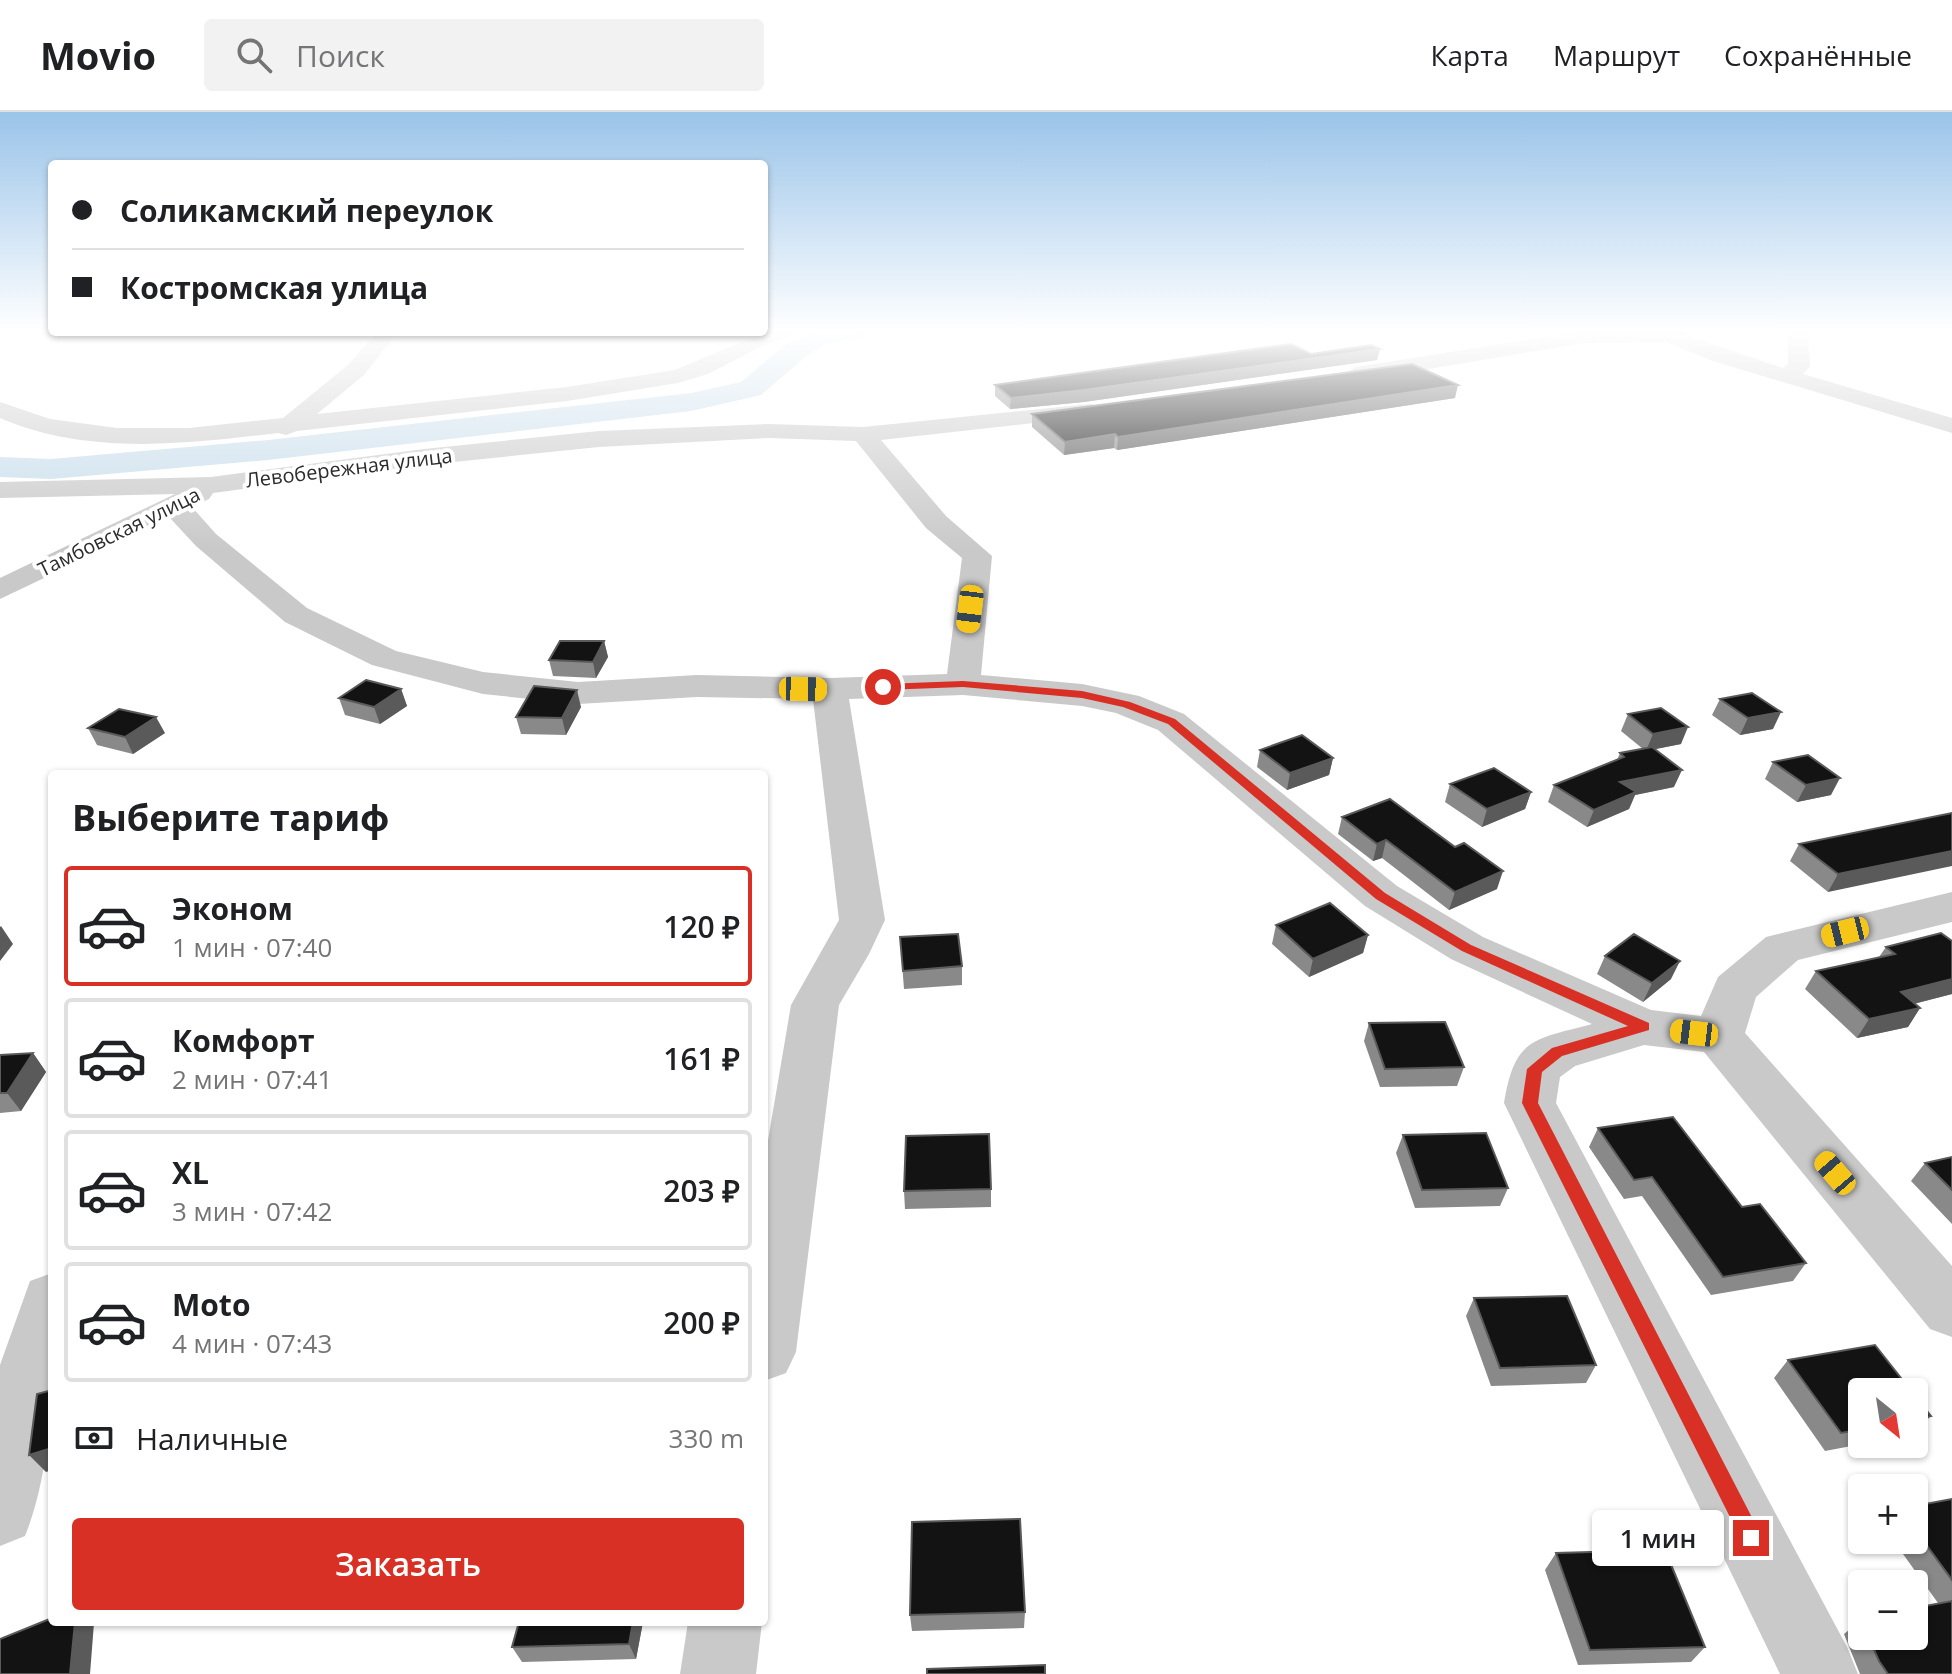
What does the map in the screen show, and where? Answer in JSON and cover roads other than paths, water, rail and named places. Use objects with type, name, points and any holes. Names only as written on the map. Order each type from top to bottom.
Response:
[{"type":"street","name":"Тамбовская улица","points":[[3,587],[176,507],[223,477],[314,404]]},
{"type":"street","points":[[0,409],[58,431],[189,436],[282,430],[489,404]]},
{"type":"street","points":[[1880,404],[1952,426]]},
{"type":"street","name":"Левобережная улица","points":[[0,490],[223,477],[599,439],[769,431],[863,434],[1114,408]]},
{"type":"street","points":[[863,434],[936,522],[977,556],[963,684]]},
{"type":"street","points":[[176,507],[206,540],[296,615],[384,658],[483,683],[578,693],[697,686],[830,689],[963,684],[1082,695],[1126,704],[1171,722],[1381,896],[1467,948],[1644,1027],[1719,1036],[1952,1310]]},
{"type":"street","points":[[768,1325],[815,1005],[846,954],[862,920],[830,689]]},
{"type":"street","points":[[1719,1036],[1735,989],[1782,948],[1952,907]]},
{"type":"street","points":[[1644,1027],[1557,1052],[1535,1069],[1530,1103],[1820,1674]]},
{"type":"street","points":[[0,1511],[17,1413],[48,1313]]},
{"type":"street","points":[[718,1674],[724,1626]]},
{"type":"waterway","points":[[0,467],[51,469],[268,450],[674,404]]}]
